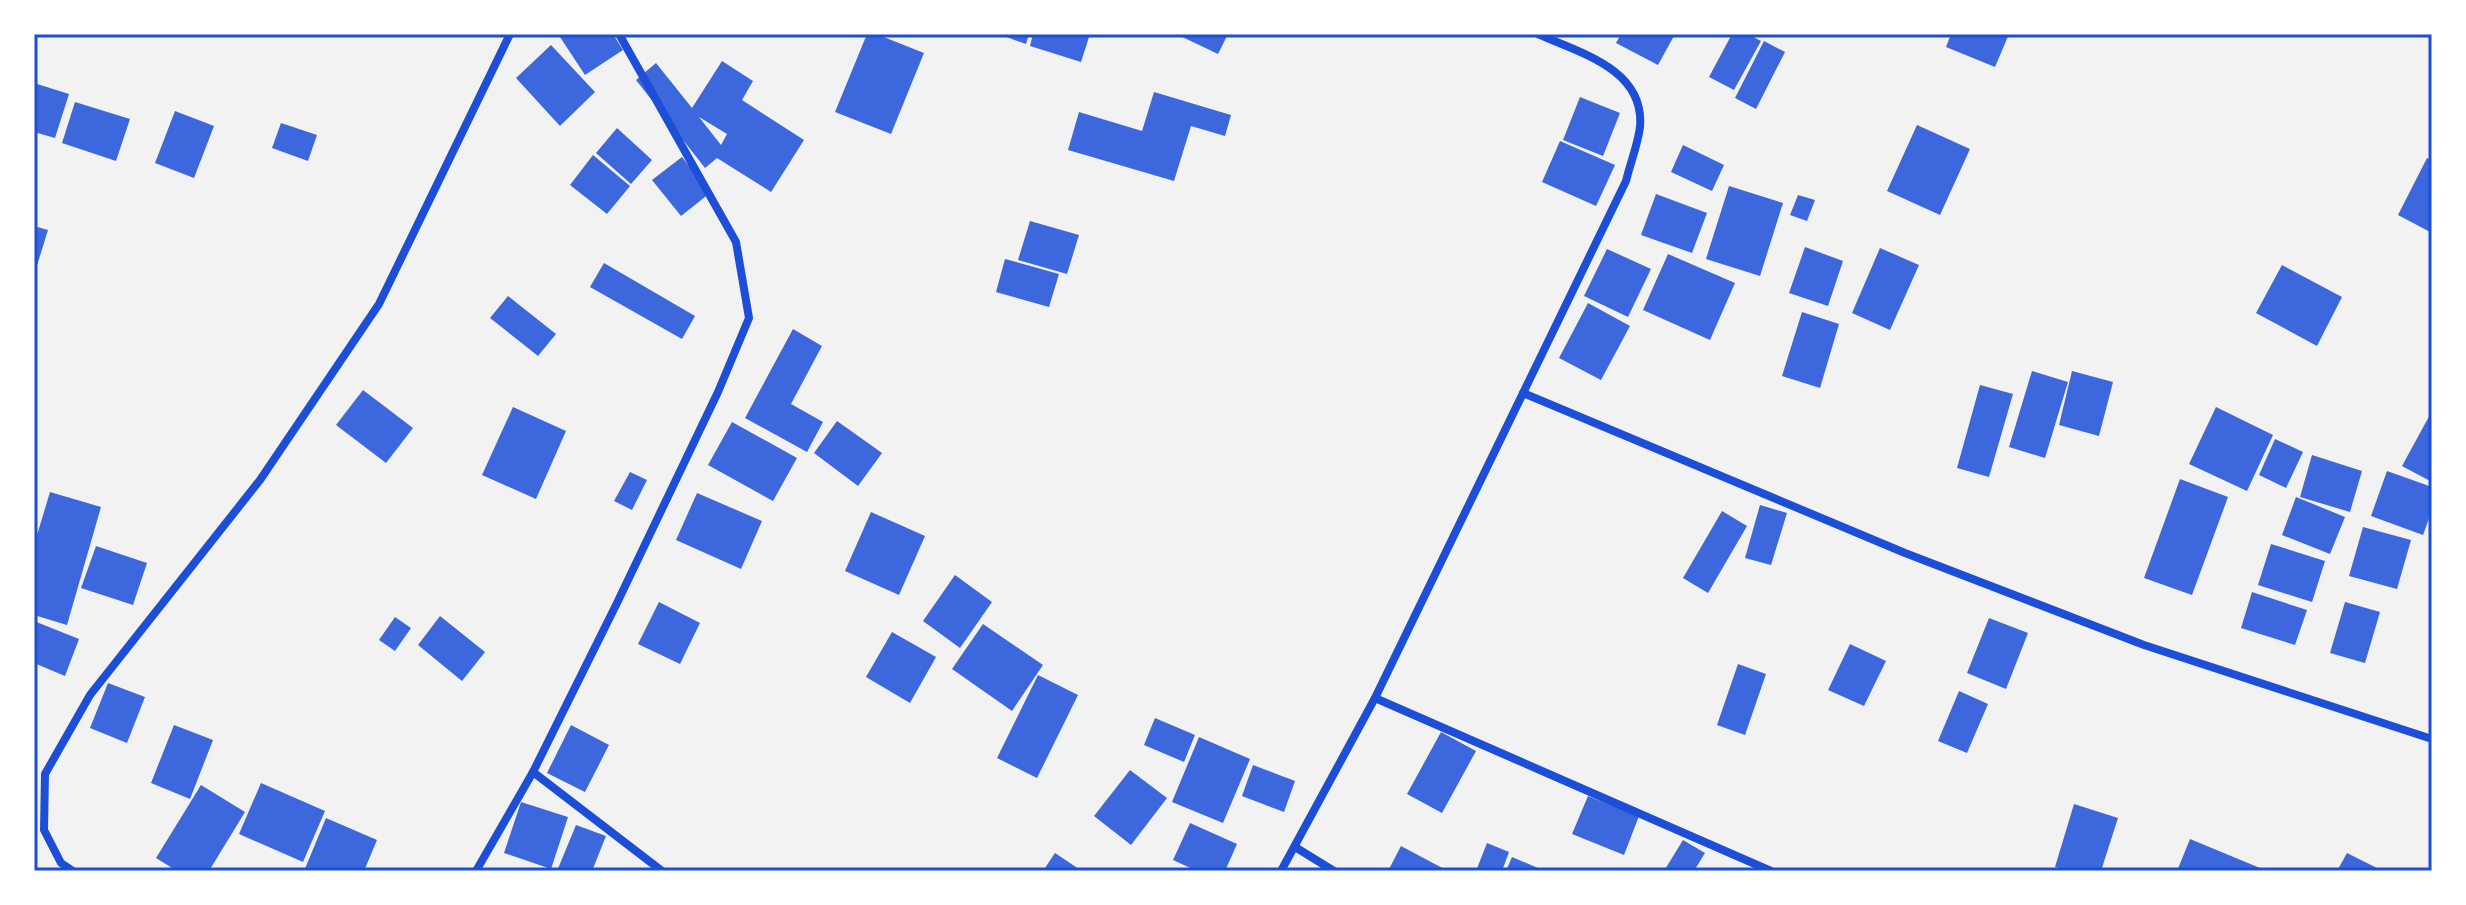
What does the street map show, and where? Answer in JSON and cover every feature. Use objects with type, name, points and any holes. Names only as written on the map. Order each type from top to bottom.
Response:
[{"type":"street","points":[[73,871],[61,863],[44,830],[45,774],[90,695],[260,480],[379,304],[510,34]]},
{"type":"street","points":[[476,871],[533,772],[711,406],[749,318],[736,242],[619,34]]},
{"type":"street","points":[[1281,871],[1375,698],[1626,181],[1640,126],[1637,98],[1616,70],[1538,34]]},
{"type":"street","points":[[1523,393],[1905,553],[2144,645],[2432,739]]},
{"type":"street","points":[[1375,698],[1771,871]]},
{"type":"street","points":[[533,772],[662,871]]},
{"type":"street","points":[[1295,847],[1334,871]]},
{"type":"building","points":[[558,34],[613,34],[623,50],[585,75]]},
{"type":"building","points":[[867,34],[876,34],[924,53],[891,134],[835,112]]},
{"type":"building","points":[[998,34],[1029,34],[1026,44]]},
{"type":"building","points":[[1033,34],[1090,34],[1081,62],[1030,46]]},
{"type":"building","points":[[1176,34],[1228,34],[1218,54]]},
{"type":"building","points":[[1621,34],[1675,34],[1658,65],[1616,43]]},
{"type":"building","points":[[1732,34],[1748,34],[1761,41],[1734,90],[1709,77]]},
{"type":"building","points":[[1951,34],[2009,34],[1995,67],[1946,47]]},
{"type":"building","points":[[1764,41],[1785,52],[1756,109],[1735,98]]},
{"type":"building","points":[[551,45],[595,92],[560,126],[516,78]]},
{"type":"building","points":[[722,61],[753,81],[742,100],[804,140],[771,192],[717,158],[705,168],[636,80],[656,63],[692,108]],"holes":[[[699,117],[727,134],[721,145]]]},
{"type":"building","points":[[34,83],[69,94],[55,138],[34,132]]},
{"type":"building","points":[[1154,92],[1231,115],[1225,136],[1191,126],[1174,181],[1068,150],[1079,112],[1142,131]]},
{"type":"building","points":[[1580,97],[1620,113],[1603,156],[1563,140]]},
{"type":"building","points":[[75,102],[130,119],[116,161],[62,143]]},
{"type":"building","points":[[175,111],[214,126],[194,178],[155,163]]},
{"type":"building","points":[[281,123],[317,135],[308,161],[272,148]]},
{"type":"building","points":[[1917,125],[1970,149],[1940,215],[1887,191]]},
{"type":"building","points":[[617,128],[652,160],[631,184],[596,153]]},
{"type":"building","points":[[1560,141],[1615,165],[1596,206],[1542,182]]},
{"type":"building","points":[[1683,145],[1724,165],[1712,191],[1671,172]]},
{"type":"building","points":[[593,155],[630,186],[607,214],[570,185]]},
{"type":"building","points":[[682,157],[710,193],[681,216],[652,180]]},
{"type":"building","points":[[2427,158],[2432,160],[2432,233],[2398,215]]},
{"type":"building","points":[[1729,186],[1783,203],[1760,276],[1706,259]]},
{"type":"building","points":[[1656,194],[1707,213],[1692,253],[1641,235]]},
{"type":"building","points":[[1798,195],[1815,200],[1807,221],[1790,215]]},
{"type":"building","points":[[1030,221],[1079,235],[1067,274],[1018,260]]},
{"type":"building","points":[[34,226],[48,230],[35,272],[34,272]]},
{"type":"building","points":[[1805,247],[1843,261],[1828,306],[1789,293]]},
{"type":"building","points":[[1880,248],[1919,265],[1890,330],[1852,313]]},
{"type":"building","points":[[1607,249],[1651,269],[1628,317],[1584,296]]},
{"type":"building","points":[[1668,254],[1735,283],[1710,340],[1643,310]]},
{"type":"building","points":[[1005,259],[1059,274],[1049,307],[996,292]]},
{"type":"building","points":[[604,263],[695,316],[682,339],[590,287]]},
{"type":"building","points":[[2282,265],[2342,297],[2317,346],[2256,313]]},
{"type":"building","points":[[508,296],[556,334],[538,356],[490,318]]},
{"type":"building","points":[[1588,303],[1630,326],[1601,380],[1559,358]]},
{"type":"building","points":[[1802,312],[1839,324],[1820,388],[1782,376]]},
{"type":"building","points":[[793,329],[822,346],[791,404],[823,422],[807,452],[745,418]]},
{"type":"building","points":[[2032,371],[2068,382],[2045,458],[2009,447]]},
{"type":"building","points":[[2072,371],[2113,382],[2099,436],[2059,425]]},
{"type":"building","points":[[1980,385],[2013,394],[1989,477],[1957,468]]},
{"type":"building","points":[[363,390],[413,428],[386,463],[336,425]]},
{"type":"building","points":[[513,407],[566,431],[536,499],[482,475]]},
{"type":"building","points":[[2216,407],[2273,435],[2247,491],[2189,464]]},
{"type":"building","points":[[2432,411],[2432,482],[2402,466]]},
{"type":"building","points":[[837,421],[882,453],[858,486],[814,453]]},
{"type":"building","points":[[732,422],[797,458],[773,501],[708,465]]},
{"type":"building","points":[[2275,439],[2303,452],[2286,488],[2259,475]]},
{"type":"building","points":[[2312,455],[2362,471],[2350,512],[2300,497]]},
{"type":"building","points":[[2387,471],[2432,487],[2432,510],[2423,535],[2371,516]]},
{"type":"building","points":[[630,472],[647,480],[632,510],[614,501]]},
{"type":"building","points":[[2180,479],[2228,497],[2192,595],[2144,578]]},
{"type":"building","points":[[50,492],[101,507],[67,625],[34,615],[34,545]]},
{"type":"building","points":[[697,493],[762,521],[741,569],[676,540]]},
{"type":"building","points":[[2296,497],[2345,517],[2330,554],[2282,535]]},
{"type":"building","points":[[1760,505],[1787,513],[1771,565],[1745,558]]},
{"type":"building","points":[[1722,511],[1747,526],[1708,593],[1683,578]]},
{"type":"building","points":[[871,512],[925,536],[899,595],[845,571]]},
{"type":"building","points":[[2363,527],[2411,540],[2397,589],[2349,576]]},
{"type":"building","points":[[2271,544],[2325,561],[2312,602],[2258,585]]},
{"type":"building","points":[[96,546],[147,563],[133,605],[81,588]]},
{"type":"building","points":[[955,575],[992,602],[960,648],[923,621]]},
{"type":"building","points":[[2252,592],[2307,610],[2295,645],[2241,628]]},
{"type":"building","points":[[659,602],[700,623],[680,664],[638,644]]},
{"type":"building","points":[[2345,602],[2380,612],[2365,663],[2330,653]]},
{"type":"building","points":[[440,616],[485,652],[462,681],[418,645]]},
{"type":"building","points":[[395,617],[411,628],[395,651],[379,640]]},
{"type":"building","points":[[1989,618],[2028,633],[2006,689],[1967,673]]},
{"type":"building","points":[[34,621],[79,639],[65,676],[34,663]]},
{"type":"building","points":[[983,624],[1043,665],[1012,711],[952,669]]},
{"type":"building","points":[[892,632],[936,657],[910,703],[866,677]]},
{"type":"building","points":[[1850,644],[1886,661],[1864,706],[1828,690]]},
{"type":"building","points":[[1738,664],[1766,674],[1745,735],[1717,725]]},
{"type":"building","points":[[1038,675],[1078,695],[1037,778],[997,758]]},
{"type":"building","points":[[108,683],[145,697],[127,743],[90,728]]},
{"type":"building","points":[[1959,691],[1988,704],[1967,753],[1938,741]]},
{"type":"building","points":[[1155,718],[1195,735],[1184,762],[1144,745]]},
{"type":"building","points":[[174,725],[213,740],[190,799],[151,783]]},
{"type":"building","points":[[571,725],[609,745],[585,792],[547,773]]},
{"type":"building","points":[[1441,732],[1476,751],[1442,813],[1407,794]]},
{"type":"building","points":[[1199,737],[1250,759],[1223,823],[1172,802]]},
{"type":"building","points":[[1253,765],[1295,781],[1284,812],[1242,796]]},
{"type":"building","points":[[1130,770],[1167,798],[1131,845],[1094,816]]},
{"type":"building","points":[[261,783],[325,811],[303,862],[239,834]]},
{"type":"building","points":[[201,785],[245,812],[209,871],[177,871],[156,858]]},
{"type":"building","points":[[1588,796],[1639,816],[1624,855],[1572,834]]},
{"type":"building","points":[[521,802],[568,817],[551,869],[504,853]]},
{"type":"building","points":[[2074,804],[2118,818],[2101,871],[2070,871],[2055,867]]},
{"type":"building","points":[[326,818],[377,840],[364,871],[304,871]]},
{"type":"building","points":[[1190,823],[1237,844],[1225,871],[1197,871],[1173,860]]},
{"type":"building","points":[[576,825],[606,836],[592,871],[557,871]]},
{"type":"building","points":[[2190,839],[2260,868],[2259,871],[2177,871]]},
{"type":"building","points":[[1683,840],[1705,853],[1694,871],[1664,871]]},
{"type":"building","points":[[1487,843],[1509,852],[1502,871],[1476,871]]},
{"type":"building","points":[[1401,846],[1448,871],[1388,871]]},
{"type":"building","points":[[1055,853],[1082,871],[1043,871]]},
{"type":"building","points":[[2347,853],[2383,871],[2337,871]]},
{"type":"building","points":[[1512,857],[1545,871],[1506,871]]}]
